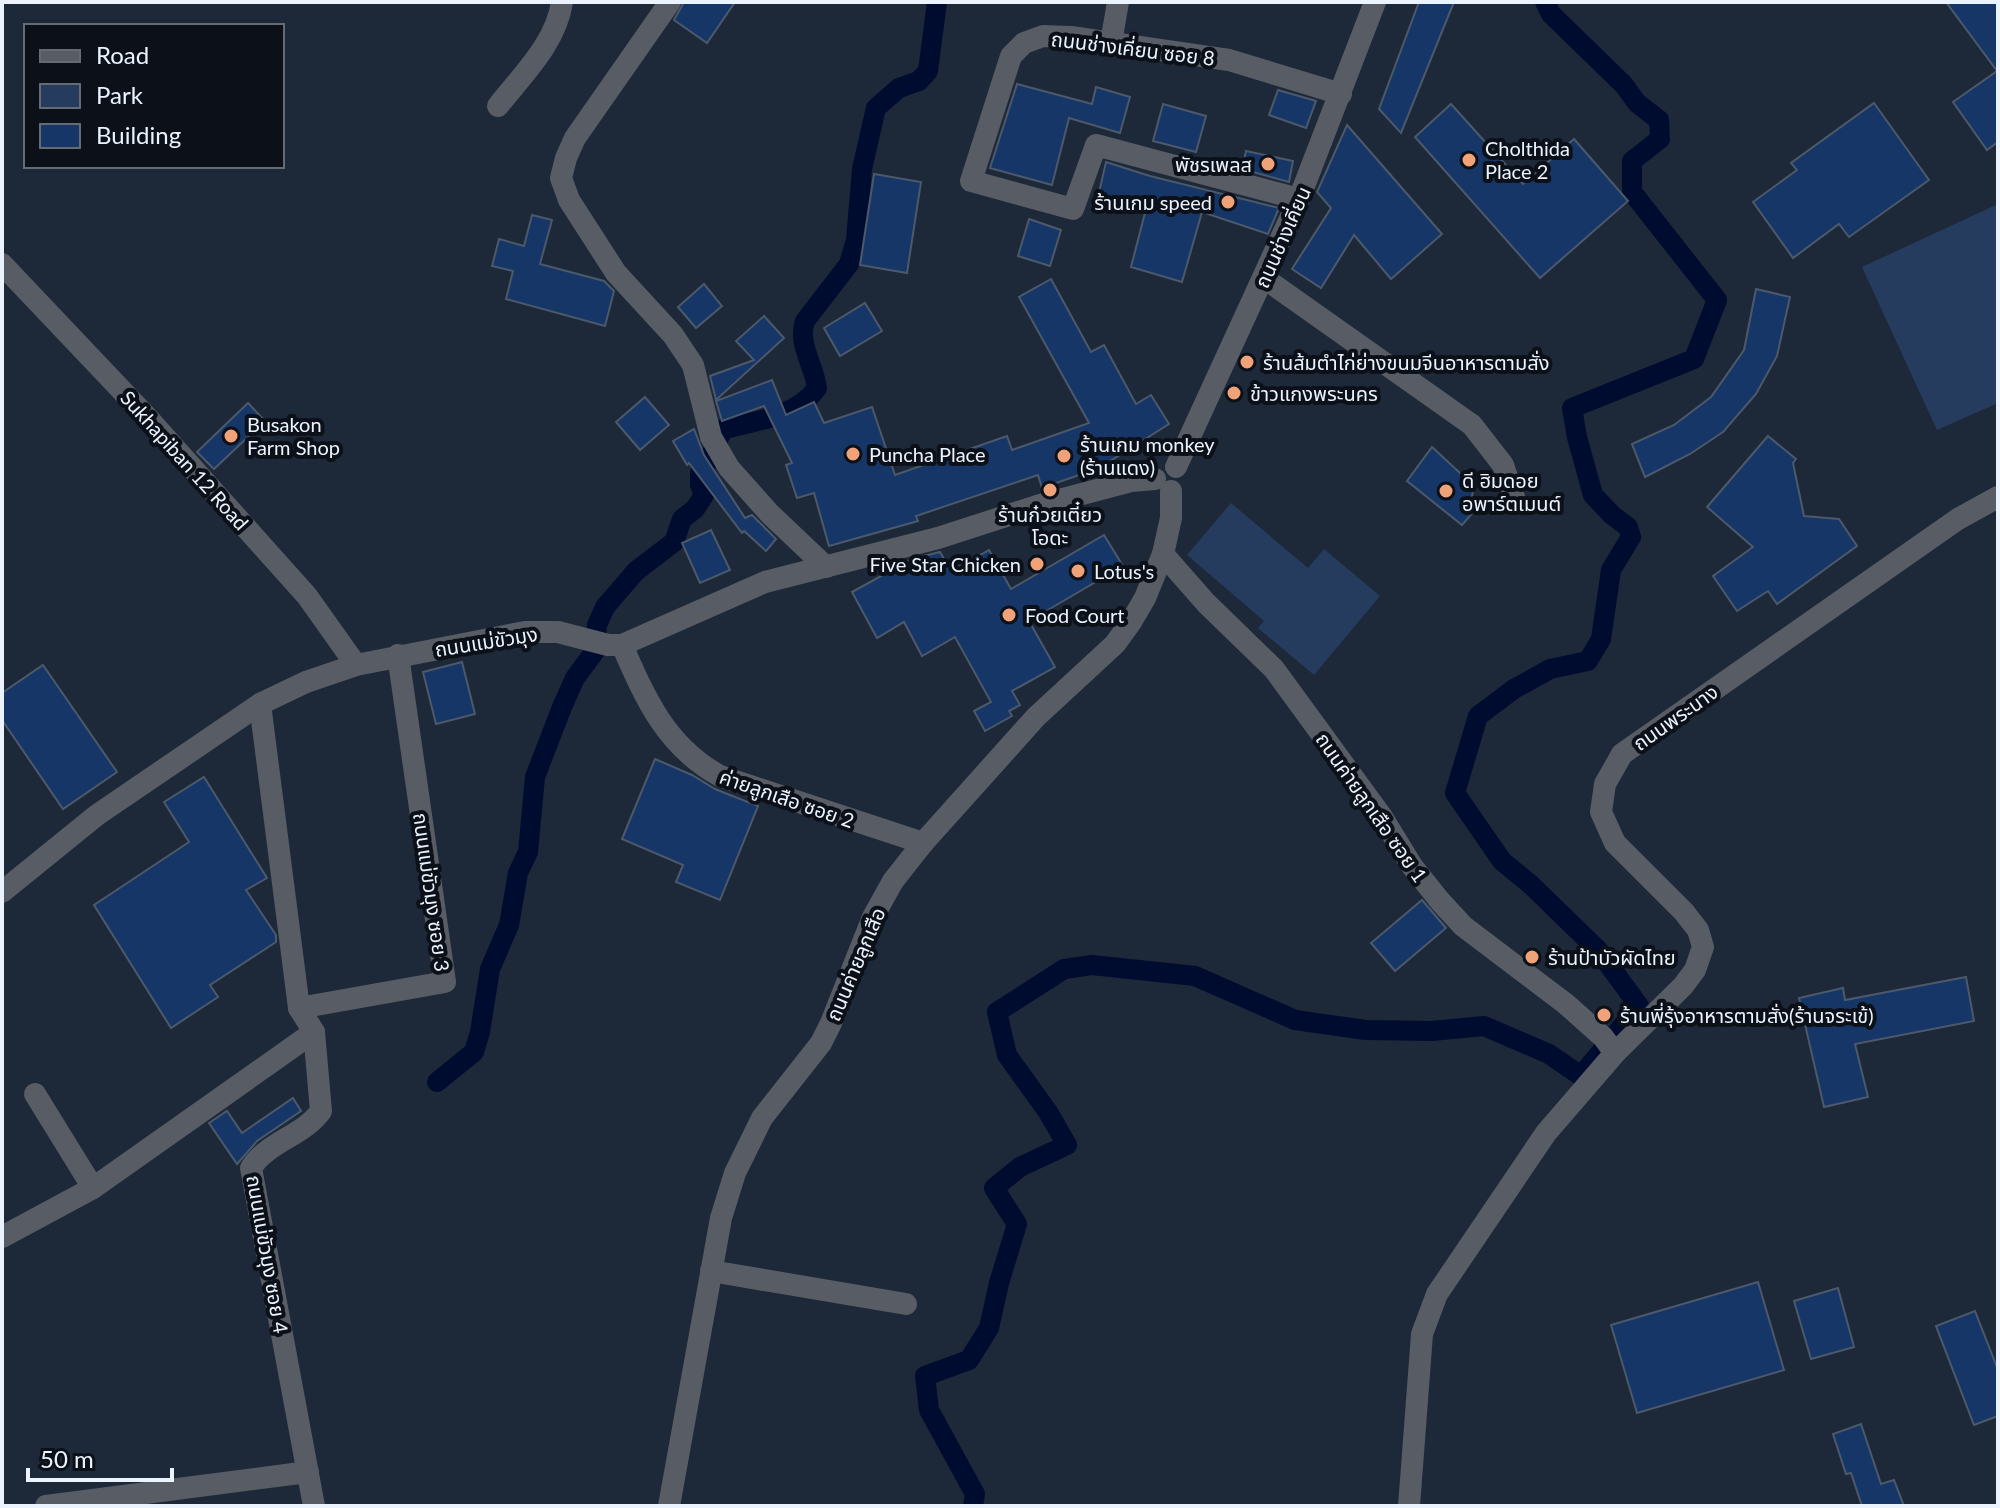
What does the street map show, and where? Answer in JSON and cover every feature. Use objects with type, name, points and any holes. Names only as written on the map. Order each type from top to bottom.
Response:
[{"type":"street","points":[[498,106],[550,40],[559,21],[562,2]]},
{"type":"street","points":[[670,2],[575,138],[561,178],[569,200],[616,273],[673,335],[693,365],[711,437],[729,468],[770,514],[826,567]]},
{"type":"street","points":[[1111,43],[1118,2]]},
{"type":"street","name":"ถนนช่างเคี่ยน","points":[[1163,485],[1157,472],[1163,466],[1176,467],[1299,199],[1341,94],[1370,4]]},
{"type":"street","name":"ถนนช่างเคี่ยน ซอย 8","points":[[1299,199],[1096,145],[1073,209],[971,181],[1011,56],[1024,43],[1043,36],[1229,60],[1341,94]]},
{"type":"street","name":"Sukhapiban 12 Road","points":[[2,264],[147,417],[307,596],[356,665]]},
{"type":"street","points":[[1264,278],[1472,425],[1503,465],[1515,500]]},
{"type":"street","points":[[622,645],[765,582],[938,538],[1037,506],[1131,481],[1163,485]]},
{"type":"street","name":"ถนนค่ายลูกเสือ","points":[[669,1506],[721,1218],[735,1173],[762,1118],[821,1043],[873,917],[893,881],[1036,717],[1115,644],[1145,598],[1163,554],[1171,518],[1163,485]]},
{"type":"street","name":"ถนนพระนาง","points":[[1609,1045],[1683,986],[1695,970],[1703,947],[1698,930],[1684,912],[1615,843],[1601,812],[1605,784],[1622,754],[1958,519],[1998,497]]},
{"type":"street","name":"ถนนค่ายลูกเสือ ซอย 1","points":[[1163,554],[1206,603],[1274,669],[1382,817],[1412,866],[1440,901],[1463,926],[1566,1004],[1609,1045]]},
{"type":"street","name":"ถนนแม่ขัวมุง","points":[[2,892],[97,815],[260,704],[306,682],[398,655],[525,632],[558,632],[608,645],[622,645]]},
{"type":"street","name":"ค่ายลูกเสือ ซอย 2","points":[[622,645],[659,721],[696,763],[720,776],[923,843]]},
{"type":"street","name":"ถนนแม่ขัวมุง ซอย 3","points":[[299,1008],[445,982],[398,655]]},
{"type":"street","name":"ถนนแม่ขัวมุง ซอย 4","points":[[260,704],[299,1008],[314,1032],[321,1111],[314,1120],[257,1158],[251,1168],[314,1506]]},
{"type":"street","points":[[2,1237],[93,1188],[314,1032]]},
{"type":"street","points":[[1409,1506],[1422,1334],[1437,1294],[1609,1045]]},
{"type":"street","points":[[35,1094],[93,1188]]},
{"type":"street","points":[[711,1271],[906,1304]]},
{"type":"street","points":[[46,1506],[308,1472]]},
{"type":"green space","points":[[1998,204],[1998,403],[1937,430],[1862,267]]},
{"type":"green space","points":[[1231,503],[1308,568],[1324,549],[1380,596],[1314,675],[1258,628],[1264,621],[1187,555]]},
{"type":"building","points":[[684,2],[735,2],[707,43],[674,20]]},
{"type":"building","points":[[1419,2],[1454,2],[1401,133],[1379,109]]},
{"type":"building","points":[[1946,2],[1998,2],[1998,142],[1987,150],[1953,102],[1997,71]]},
{"type":"building","points":[[1017,84],[1092,104],[1096,87],[1130,97],[1120,133],[1069,118],[1052,185],[990,168]]},
{"type":"building","points":[[1278,90],[1316,101],[1306,128],[1269,115]]},
{"type":"building","points":[[1874,103],[1929,180],[1849,237],[1839,224],[1793,258],[1753,202],[1797,170],[1791,163]]},
{"type":"building","points":[[1163,104],[1206,116],[1196,152],[1153,141]]},
{"type":"building","points":[[1451,104],[1523,184],[1574,139],[1628,201],[1540,278],[1415,137]]},
{"type":"building","points":[[1347,125],[1442,234],[1391,279],[1354,235],[1321,288],[1292,269],[1331,208],[1317,192]]},
{"type":"building","name":"พัชรเพลส","points":[[1246,151],[1293,161],[1289,182],[1242,169]]},
{"type":"building","points":[[1106,162],[1279,208],[1268,234],[1202,212],[1182,282],[1131,267],[1146,209],[1098,197]]},
{"type":"building","points":[[874,174],[921,182],[907,273],[860,265]]},
{"type":"building","points":[[532,215],[552,220],[540,264],[604,281],[614,291],[605,326],[506,299],[513,271],[492,266],[499,239],[524,246]]},
{"type":"building","points":[[1029,219],[1061,230],[1050,266],[1018,256]]},
{"type":"building","points":[[1051,279],[1091,352],[1104,345],[1136,404],[1151,395],[1169,424],[1099,468],[1042,488],[1038,475],[916,516],[918,521],[829,546],[814,493],[797,498],[786,465],[792,463],[764,406],[722,421],[716,401],[772,380],[786,415],[814,402],[824,423],[872,407],[895,475],[1007,436],[1012,450],[1089,423],[1019,297]]},
{"type":"building","points":[[704,284],[722,306],[696,328],[678,307]]},
{"type":"building","points":[[1756,289],[1790,297],[1777,356],[1756,394],[1723,432],[1690,454],[1645,477],[1632,444],[1674,425],[1711,397],[1744,350]]},
{"type":"building","points":[[865,303],[882,331],[840,356],[824,328]]},
{"type":"building","points":[[764,316],[784,338],[716,400],[710,376],[754,360],[736,341]]},
{"type":"building","points":[[645,397],[669,425],[640,450],[616,422]]},
{"type":"building","name":"Busakon Farm Shop","points":[[248,403],[265,421],[214,469],[197,452]]},
{"type":"building","points":[[694,429],[704,455],[745,518],[752,515],[776,539],[766,551],[744,531],[742,533],[689,463],[687,465],[673,441]]},
{"type":"building","points":[[1768,436],[1796,459],[1793,463],[1804,516],[1839,519],[1857,546],[1777,604],[1768,591],[1737,611],[1713,576],[1753,547],[1707,507]]},
{"type":"building","name":"ดี ฮิมดอย อพาร์ตเมนต์","points":[[1432,447],[1474,486],[1472,496],[1481,503],[1462,525],[1407,481]]},
{"type":"building","points":[[711,530],[730,570],[700,583],[682,543]]},
{"type":"building","points":[[1104,535],[1123,566],[1029,621],[1055,667],[1012,691],[1020,705],[1009,711],[1012,716],[985,731],[974,711],[991,702],[955,637],[922,656],[904,622],[877,638],[852,592],[912,559],[940,552],[951,571],[989,550],[1011,589]]},
{"type":"building","points":[[462,662],[475,714],[436,724],[423,672]]},
{"type":"building","points":[[43,665],[117,772],[63,809],[2,720],[2,693]]},
{"type":"building","points":[[655,759],[758,806],[720,900],[676,882],[683,865],[622,839]]},
{"type":"building","points":[[204,777],[267,878],[246,890],[276,935],[276,942],[210,985],[218,997],[171,1028],[94,905],[189,842],[164,802]]},
{"type":"building","points":[[1422,900],[1446,928],[1395,971],[1371,943]]},
{"type":"building","points":[[1966,977],[1974,1021],[1855,1044],[1868,1097],[1824,1107],[1799,998],[1843,988],[1845,1000]]},
{"type":"building","points":[[293,1098],[301,1111],[257,1141],[237,1164],[209,1123],[227,1111],[242,1133]]},
{"type":"building","points":[[1758,1282],[1784,1370],[1637,1413],[1611,1325]]},
{"type":"building","points":[[1838,1288],[1854,1347],[1811,1359],[1794,1301]]},
{"type":"building","points":[[1975,1311],[1998,1370],[1998,1416],[1974,1425],[1936,1326]]},
{"type":"building","points":[[1861,1424],[1881,1484],[1894,1480],[1904,1506],[1862,1506],[1851,1473],[1846,1474],[1833,1434]]},
{"type":"waterway","points":[[596,636],[605,607],[636,571],[674,542],[682,519],[695,509],[704,495],[700,473],[724,429],[787,411],[799,405],[817,388],[804,346],[805,321],[849,264],[856,240],[862,169],[876,108],[899,88],[919,81],[928,71],[937,2]]},
{"type":"waterway","points":[[973,1506],[975,1494],[929,1410],[925,1376],[969,1360],[989,1328],[1017,1224],[994,1188],[1020,1167],[1067,1145],[1048,1112],[1007,1055],[997,1012],[1064,969],[1092,965],[1195,976],[1295,1020],[1366,1030],[1432,1031],[1484,1026],[1549,1054],[1581,1076],[1639,1006],[1598,950],[1502,861],[1455,793],[1478,716],[1514,689],[1550,669],[1588,661],[1601,639],[1611,570],[1631,537],[1628,527],[1593,495],[1572,408],[1694,359],[1717,300],[1632,192],[1632,161],[1660,139],[1659,120],[1637,103],[1624,85],[1551,14],[1545,2]]},
{"type":"waterway","points":[[437,1082],[474,1052],[490,969],[509,925],[518,873],[528,852],[535,777],[575,678],[595,651]]},
{"type":"place","name":"Cholthida Place 2","points":[[1469,160]]},
{"type":"place","name":"พัชรเพลส","points":[[1268,164]]},
{"type":"place","name":"ร้านเกม speed","points":[[1228,202]]},
{"type":"place","name":"ร้านส้มตำไก่ย่างขนมจีนอาหารตามสั่ง","points":[[1247,362]]},
{"type":"place","name":"ข้าวแกงพระนคร","points":[[1234,393]]},
{"type":"place","name":"Busakon Farm Shop","points":[[231,436]]},
{"type":"place","name":"Puncha Place","points":[[853,454]]},
{"type":"place","name":"ร้านเกม monkey (ร้านแดง)","points":[[1064,456]]},
{"type":"place","name":"ร้านก๋วยเตี๋ยว โอดะ","points":[[1050,490]]},
{"type":"place","name":"ดี ฮิมดอย อพาร์ตเมนต์","points":[[1446,491]]},
{"type":"place","name":"Five Star Chicken","points":[[1037,564]]},
{"type":"place","name":"Lotus's","points":[[1078,571]]},
{"type":"place","name":"Food Court","points":[[1009,615]]},
{"type":"place","name":"ร้านป้าบัวผัดไทย","points":[[1532,957]]},
{"type":"place","name":"ร้านพี่รุ้งอาหารตามสั่ง(ร้านจระเข้)","points":[[1604,1015]]}]
